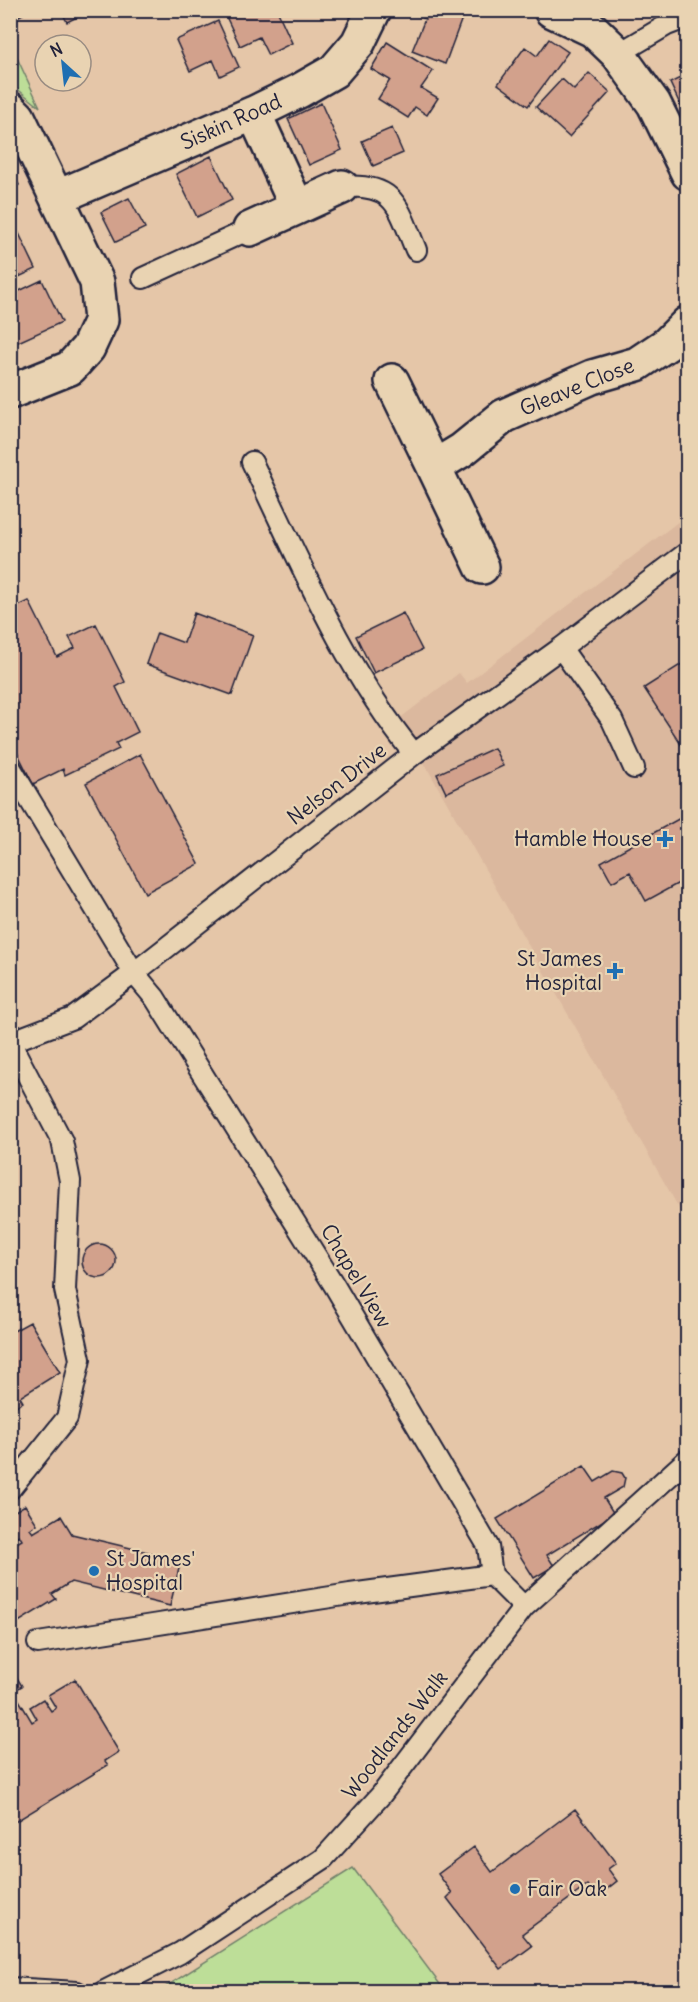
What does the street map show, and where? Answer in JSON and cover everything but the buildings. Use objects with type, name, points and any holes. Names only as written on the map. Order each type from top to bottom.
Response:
[{"type":"street","name":"Siskin Road","points":[[58,197],[254,113],[299,91],[334,70],[358,43],[374,10]]},
{"type":"street","points":[[551,10],[593,30],[626,65],[654,105],[687,173]]},
{"type":"street","points":[[10,109],[18,117],[97,282],[101,320],[88,348],[70,368],[10,392]]},
{"type":"street","points":[[254,113],[297,207]]},
{"type":"street","points":[[250,229],[342,187]]},
{"type":"street","name":"Gleave Close","points":[[434,467],[462,450],[504,416],[592,376],[637,364],[667,344],[687,323]]},
{"type":"street","points":[[392,381],[482,567]]},
{"type":"lane","points":[[626,65],[667,26],[687,17]]},
{"type":"lane","points":[[342,187],[362,186],[382,191],[396,203],[416,250]]},
{"type":"lane","points":[[143,278],[250,229]]},
{"type":"lane","points":[[252,462],[329,622],[388,723],[414,754]]},
{"type":"lane","name":"Nelson Drive","points":[[10,1042],[73,1018],[414,754],[561,648],[687,552]]},
{"type":"lane","points":[[561,648],[612,720],[634,768]]},
{"type":"lane","name":"Chapel View","points":[[10,767],[134,973],[155,998],[334,1285],[488,1546],[492,1575]]},
{"type":"lane","points":[[10,1042],[62,1141],[70,1180],[65,1290],[80,1359],[67,1418],[10,1489]]},
{"type":"lane","name":"Woodlands Walk","points":[[102,1992],[180,1953],[323,1859],[381,1795],[524,1607],[687,1459]]},
{"type":"lane","points":[[38,1643],[350,1594],[492,1575],[524,1607]]},
{"type":"lane","points":[[10,1988],[77,1992]]},
{"type":"shaded area","name":"St James Hospital","points":[[687,515],[687,1222],[399,719],[459,673],[467,683]]},
{"type":"green space","points":[[11,45],[40,107],[11,84]]},
{"type":"green space","points":[[353,1868],[445,1991],[159,1991]]},
{"type":"place","name":"Hamble House","points":[[665,839]]},
{"type":"place","name":"St James Hospital","points":[[615,971]]},
{"type":"place","name":"St James' Hospital","points":[[94,1571]]},
{"type":"place","name":"Fair Oak","points":[[515,1889]]}]
